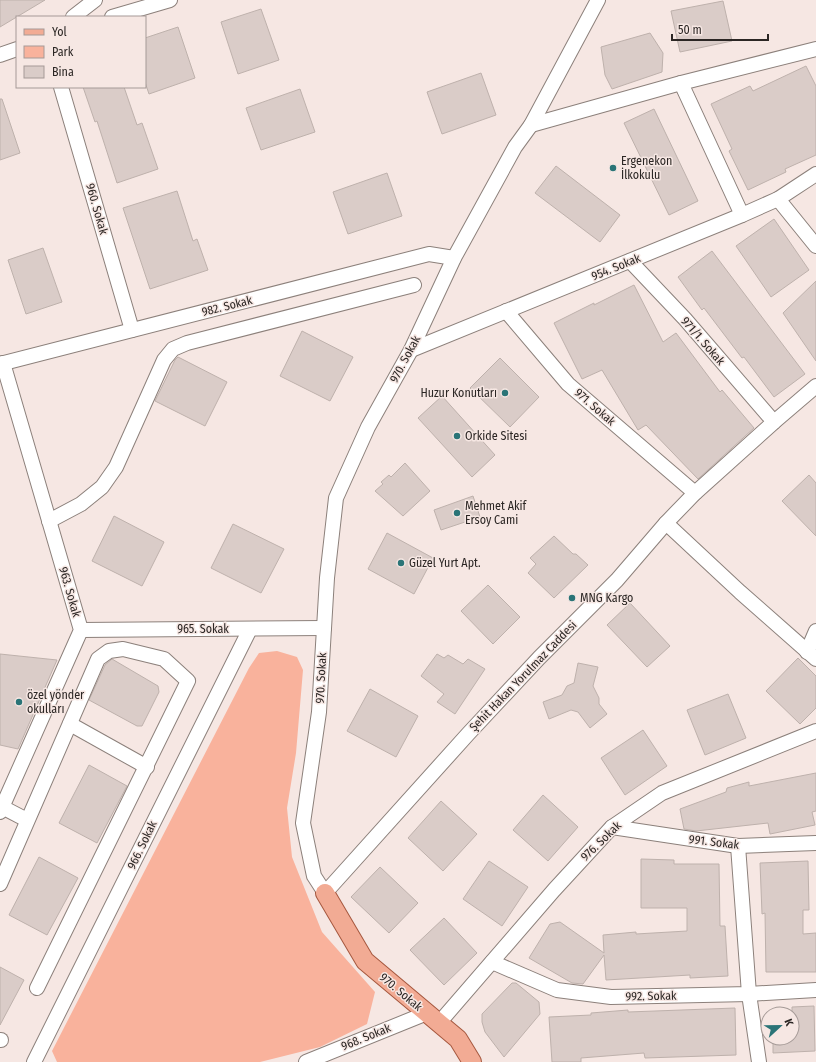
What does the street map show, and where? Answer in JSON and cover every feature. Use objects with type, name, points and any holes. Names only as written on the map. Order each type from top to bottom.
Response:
[{"type":"main road","name":"970. Sokak","points":[[325,893],[364,961],[458,1039],[472,1062]]},
{"type":"street","points":[[75,16],[94,0]]},
{"type":"street","points":[[115,16],[170,0]]},
{"type":"street","name":"970. Sokak","points":[[325,893],[314,876],[303,823],[319,712],[327,578],[336,498],[368,427],[411,350],[454,258],[515,147],[531,125],[598,0]]},
{"type":"street","points":[[0,55],[16,49]]},
{"type":"street","points":[[531,125],[680,83],[816,49]]},
{"type":"street","points":[[680,83],[742,215]]},
{"type":"street","name":"960. Sokak","points":[[61,88],[132,330]]},
{"type":"street","name":"954. Sokak","points":[[411,350],[742,215],[778,199],[816,174]]},
{"type":"street","points":[[778,199],[816,246]]},
{"type":"street","name":"982. Sokak","points":[[1,363],[429,254],[454,258]]},
{"type":"street","name":"971/1. Sokak","points":[[630,261],[685,319],[774,422]]},
{"type":"street","points":[[49,521],[76,507],[102,487],[116,467],[164,360],[173,349],[187,343],[414,285]]},
{"type":"street","name":"971. Sokak","points":[[506,311],[568,384],[695,493]]},
{"type":"street","name":"963. Sokak","points":[[1,363],[82,630],[1,809]]},
{"type":"street","name":"Şehit Hakan Yorulmaz Caddesi","points":[[325,893],[468,734],[539,658],[617,580],[666,523],[695,493],[816,386]]},
{"type":"street","points":[[666,523],[811,656]]},
{"type":"street","name":"966. Sokak","points":[[34,1062],[250,628]]},
{"type":"street","name":"965. Sokak","points":[[82,630],[324,628]]},
{"type":"street","points":[[811,656],[816,631]]},
{"type":"street","points":[[0,884],[98,659],[104,654],[116,649],[123,649],[164,659],[188,681],[37,988]]},
{"type":"street","points":[[70,724],[147,767]]},
{"type":"street","name":"976. Sokak","points":[[433,1018],[492,962],[554,890],[612,827],[662,793],[816,731]]},
{"type":"street","points":[[1,809],[27,820]]},
{"type":"street","name":"991. Sokak","points":[[612,827],[738,846],[816,843]]},
{"type":"street","points":[[738,846],[749,994],[759,1062]]},
{"type":"street","name":"992. Sokak","points":[[492,962],[557,990],[611,996],[749,994],[816,990]]},
{"type":"street","name":"968. Sokak","points":[[306,1062],[433,1018]]},
{"type":"green space","points":[[277,651],[297,657],[303,670],[296,753],[287,808],[292,857],[322,932],[375,992],[367,1024],[320,1047],[260,1062],[57,1062],[52,1051],[249,668],[259,653]]},
{"type":"building","points":[[0,0],[45,0],[16,16],[0,27]]},
{"type":"building","points":[[723,1],[732,41],[680,52],[671,11]]},
{"type":"building","points":[[261,9],[279,60],[238,74],[221,22]]},
{"type":"building","points":[[178,27],[195,78],[149,94],[146,85],[146,38]]},
{"type":"building","points":[[650,33],[663,53],[662,72],[612,89],[605,75],[601,47]]},
{"type":"building","points":[[806,66],[816,86],[816,155],[785,169],[786,172],[748,190],[729,151],[732,149],[711,104],[750,86],[753,91]]},
{"type":"building","points":[[481,73],[496,115],[442,134],[427,92]]},
{"type":"building","points":[[83,88],[124,88],[137,125],[142,123],[158,169],[117,183],[97,121],[95,122]]},
{"type":"building","points":[[300,89],[315,132],[261,150],[246,108]]},
{"type":"building","points":[[0,99],[2,99],[20,153],[0,160]]},
{"type":"building","points":[[654,109],[698,201],[669,215],[624,123]]},
{"type":"building","points":[[556,166],[620,215],[600,242],[535,193]]},
{"type":"building","points":[[387,173],[402,216],[348,234],[333,192]]},
{"type":"building","points":[[177,191],[193,241],[197,239],[208,270],[150,289],[123,208]]},
{"type":"building","points":[[774,219],[809,270],[771,297],[736,246]]},
{"type":"building","points":[[43,248],[62,302],[26,314],[8,260]]},
{"type":"building","points":[[712,251],[805,374],[774,397],[704,308],[702,310],[678,277]]},
{"type":"building","points":[[816,281],[816,361],[783,313]]},
{"type":"building","points":[[634,285],[663,342],[676,333],[720,392],[722,390],[754,428],[698,479],[646,425],[638,430],[602,370],[582,379],[554,323]]},
{"type":"building","points":[[302,331],[353,357],[330,401],[280,376]]},
{"type":"building","points":[[178,357],[227,382],[205,426],[155,401],[175,360]]},
{"type":"building","name":"Huzur Konutları","points":[[500,358],[539,397],[510,427],[470,388]]},
{"type":"building","name":"Orkide Sitesi","points":[[442,396],[495,455],[472,477],[418,418]]},
{"type":"building","points":[[405,463],[430,491],[403,516],[375,491],[383,484],[381,482],[389,475],[391,477]]},
{"type":"building","points":[[809,475],[816,483],[816,536],[782,501]]},
{"type":"building","name":"Mehmet Akif Ersoy Cami","points":[[473,496],[480,517],[441,530],[434,510]]},
{"type":"building","points":[[114,516],[164,542],[142,586],[92,561]]},
{"type":"building","points":[[233,524],[284,549],[261,593],[211,568]]},
{"type":"building","name":"Güzel Yurt Apt.","points":[[387,533],[433,558],[414,594],[368,569]]},
{"type":"building","points":[[554,536],[573,554],[576,554],[588,565],[554,598],[528,573],[536,564],[530,558]]},
{"type":"building","points":[[488,585],[520,617],[493,644],[461,611]]},
{"type":"building","points":[[630,603],[670,646],[647,667],[607,625]]},
{"type":"building","name":"özel yönder okulları","points":[[0,654],[57,660],[18,749],[0,745]]},
{"type":"building","points":[[437,654],[444,658],[448,655],[463,664],[468,659],[485,669],[455,714],[437,702],[444,694],[421,676]]},
{"type":"building","points":[[798,658],[816,676],[816,708],[800,724],[766,691]]},
{"type":"building","points":[[112,659],[158,686],[159,692],[142,726],[137,726],[89,700],[105,665]]},
{"type":"building","points":[[578,663],[598,667],[593,686],[599,698],[599,704],[607,714],[590,728],[578,712],[571,710],[549,719],[543,702],[562,695],[567,686],[574,683]]},
{"type":"building","points":[[370,689],[418,716],[396,757],[347,731]]},
{"type":"building","points":[[728,694],[746,738],[705,755],[687,710]]},
{"type":"building","points":[[643,730],[667,766],[625,795],[601,758]]},
{"type":"building","points":[[89,765],[127,786],[97,843],[59,823]]},
{"type":"building","points":[[816,773],[816,811],[812,812],[815,825],[770,834],[768,823],[696,831],[684,829],[680,809],[726,792],[727,788],[749,782],[749,786]]},
{"type":"building","points":[[543,795],[578,827],[548,861],[513,830]]},
{"type":"building","points":[[441,801],[477,834],[443,871],[408,838]]},
{"type":"building","points":[[39,857],[78,878],[47,935],[9,915]]},
{"type":"building","points":[[641,859],[674,860],[674,864],[719,864],[720,926],[725,926],[728,976],[690,978],[690,975],[606,980],[604,955],[583,984],[572,983],[529,958],[550,924],[560,922],[604,953],[603,935],[636,932],[636,934],[687,931],[687,908],[641,908]]},
{"type":"building","points":[[489,861],[528,887],[502,926],[463,899]]},
{"type":"building","points":[[808,861],[809,910],[803,910],[803,934],[816,933],[816,972],[766,972],[765,913],[762,914],[760,863]]},
{"type":"building","points":[[380,867],[418,903],[389,933],[351,897]]},
{"type":"building","points":[[444,918],[477,953],[444,985],[410,950]]},
{"type":"building","points":[[0,967],[24,980],[0,1025]]},
{"type":"building","points":[[512,983],[516,983],[539,1002],[540,1014],[504,1057],[485,1032],[482,1022],[482,1014]]},
{"type":"building","points":[[814,1006],[815,1051],[773,1053],[773,1046],[800,1046],[800,1007]]},
{"type":"building","points":[[735,1008],[736,1055],[645,1058],[644,1053],[581,1058],[581,1062],[552,1062],[549,1017],[591,1015],[591,1013],[628,1010],[628,1012]]},
{"type":"place","name":"Ergenekon İlkokulu","points":[[613,168]]},
{"type":"place","name":"Huzur Konutları","points":[[505,393]]},
{"type":"place","name":"Orkide Sitesi","points":[[457,436]]},
{"type":"place","name":"Mehmet Akif Ersoy Cami","points":[[457,513]]},
{"type":"place","name":"Güzel Yurt Apt.","points":[[401,563]]},
{"type":"place","name":"MNG Kargo","points":[[572,598]]},
{"type":"place","name":"özel yönder okulları","points":[[19,702]]}]
